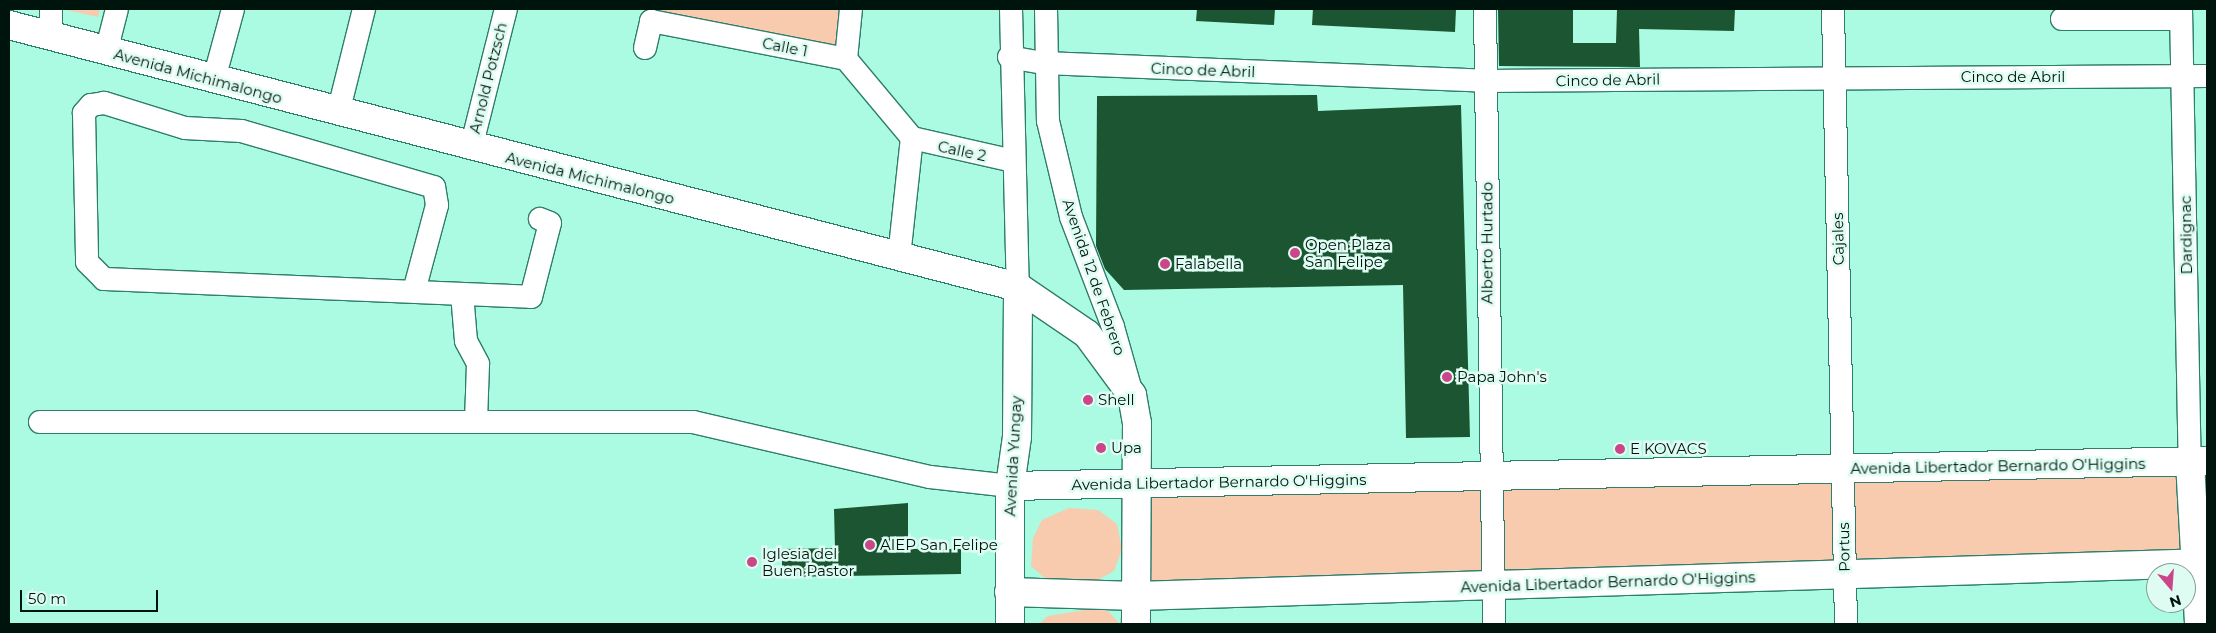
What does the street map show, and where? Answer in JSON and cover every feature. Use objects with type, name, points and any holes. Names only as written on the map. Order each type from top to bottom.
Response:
[{"type":"main road","name":"Avenida Michimalongo","points":[[9,25],[471,148],[1018,287],[1087,334],[1132,395]]},
{"type":"main road","name":"Avenida Yungay","points":[[1010,624],[1010,486],[1018,437],[1018,287]]},
{"type":"main road","points":[[1132,395],[1137,423],[1135,484],[1136,624]]},
{"type":"main road","points":[[2199,462],[2202,564],[2199,624]]},
{"type":"main road","name":"Avenida Libertador Bernardo O'Higgins","points":[[1010,486],[2199,462]]},
{"type":"main road","name":"Avenida Libertador Bernardo O'Higgins","points":[[1009,592],[1136,596],[2202,564]]},
{"type":"street","points":[[51,9],[51,37]]},
{"type":"street","points":[[106,52],[118,9]]},
{"type":"street","points":[[214,79],[233,9]]},
{"type":"street","points":[[338,113],[364,9]]},
{"type":"street","name":"Arnold Potzsch","points":[[471,148],[506,9]]},
{"type":"street","points":[[851,9],[846,59],[912,138],[899,257]]},
{"type":"street","points":[[1011,9],[1010,57],[1018,287]]},
{"type":"street","name":"Avenida 12 de Febrero","points":[[1046,9],[1044,63],[1048,121],[1071,217],[1114,327],[1132,395]]},
{"type":"street","name":"Alberto Hurtado","points":[[1485,9],[1489,476],[1494,624]]},
{"type":"street","name":"Cajales","points":[[1833,9],[1843,469]]},
{"type":"street","points":[[2062,19],[2181,14]]},
{"type":"street","name":"Dardignac","points":[[2181,14],[2199,462]]},
{"type":"street","name":"Calle 1","points":[[644,48],[652,15],[846,59]]},
{"type":"street","name":"Cinco de Abril","points":[[1010,57],[1044,63],[1486,82],[2207,76]]},
{"type":"street","points":[[414,291],[437,205],[434,187],[241,131],[186,128],[104,104],[92,105],[84,112],[86,257],[98,277],[532,297],[550,224],[540,219]]},
{"type":"street","name":"Calle 2","points":[[912,138],[1013,162]]},
{"type":"street","points":[[462,294],[466,341],[478,364],[476,422]]},
{"type":"street","points":[[40,422],[693,422],[930,477],[1010,486]]},
{"type":"street","name":"Portus","points":[[1843,469],[1846,624]]},
{"type":"shaded area","points":[[62,9],[100,9],[98,17]]},
{"type":"shaded area","points":[[659,9],[841,9],[838,47],[658,14]]},
{"type":"shaded area","points":[[2207,473],[2207,559],[1141,584],[1143,500],[1156,498]]},
{"type":"shaded area","points":[[1069,508],[1098,510],[1117,524],[1122,549],[1114,571],[1085,587],[1055,587],[1031,566],[1033,538],[1042,520]]},
{"type":"shaded area","points":[[1091,609],[1108,611],[1120,624],[1039,624],[1048,616]]},
{"type":"building","points":[[1197,9],[1275,9],[1274,25],[1196,21]]},
{"type":"building","points":[[1313,9],[1456,9],[1455,32],[1312,25]]},
{"type":"building","points":[[1498,9],[1573,9],[1573,43],[1616,43],[1617,9],[1735,9],[1734,31],[1639,29],[1640,67],[1499,66]]},
{"type":"building","points":[[1317,95],[1318,111],[1461,105],[1470,437],[1406,438],[1403,285],[1124,290],[1105,269],[1096,246],[1097,96]]},
{"type":"building","points":[[908,503],[908,549],[961,549],[961,574],[782,577],[782,549],[835,548],[834,509]]},
{"type":"place","name":"Open Plaza San Felipe","points":[[1295,253]]},
{"type":"place","name":"Falabella","points":[[1165,264]]},
{"type":"place","name":"Papa John's","points":[[1447,377]]},
{"type":"place","name":"Shell","points":[[1088,400]]},
{"type":"place","name":"Upa","points":[[1101,448]]},
{"type":"place","name":"E KOVACS","points":[[1620,449]]},
{"type":"place","name":"AIEP San Felipe","points":[[870,545]]},
{"type":"place","name":"Iglesia del Buen Pastor","points":[[752,562]]}]
